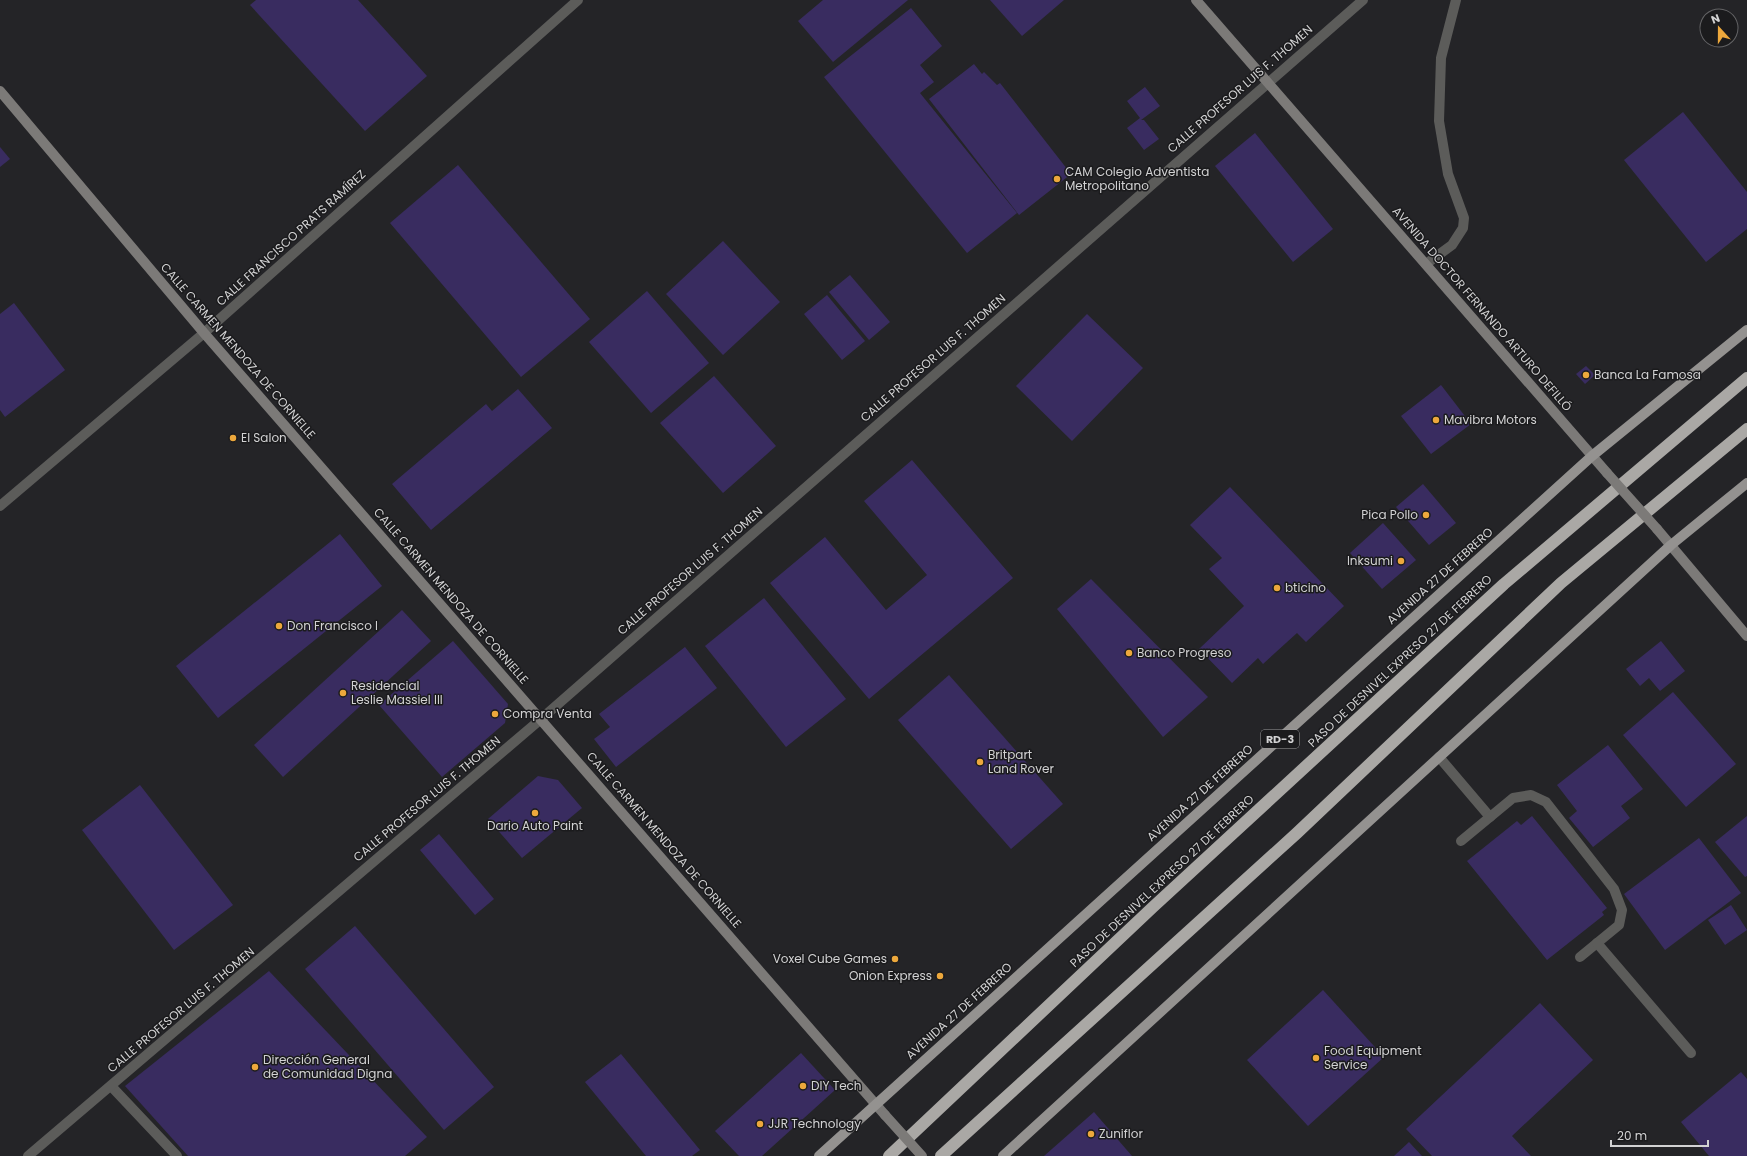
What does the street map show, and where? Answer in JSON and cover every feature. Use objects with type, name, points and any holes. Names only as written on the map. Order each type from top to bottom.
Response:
[{"type":"highway","name":"PASO DE DESNIVEL EXPRESO 27 DE FEBRERO","points":[[889,1156],[1153,907],[1504,584],[1747,378]]},
{"type":"highway","points":[[941,1156],[1297,833],[1561,583],[1747,429]]},
{"type":"main road","name":"AVENIDA 27 DE FEBRERO","points":[[819,1156],[1592,456],[1747,330]]},
{"type":"main road","points":[[1003,1156],[1671,545],[1747,483]]},
{"type":"street","name":"CALLE FRANCISCO PRATS RAMÍREZ","points":[[0,506],[204,333],[578,0]]},
{"type":"street","name":"AVENIDA DOCTOR FERNANDO ARTURO DEFILLÓ","points":[[1196,0],[1606,473],[1671,545],[1747,636]]},
{"type":"street","name":"CALLE PROFESOR LUIS F. THOMEN","points":[[28,1156],[541,719],[1363,0]]},
{"type":"street","points":[[1426,264],[1452,245],[1463,228],[1464,218],[1448,174],[1439,121],[1441,58],[1456,0]]},
{"type":"street","name":"CALLE CARMEN MENDOZA DE CORNIELLE","points":[[0,91],[204,333],[875,1104],[922,1156]]},
{"type":"street","points":[[1439,758],[1490,817]]},
{"type":"street","points":[[1461,842],[1513,798],[1531,795],[1546,802],[1614,889],[1622,910],[1619,925],[1580,957]]},
{"type":"street","points":[[1597,943],[1691,1053]]},
{"type":"street","points":[[111,1086],[177,1156]]},
{"type":"building","points":[[256,0],[358,0],[427,76],[365,131],[250,5]]},
{"type":"building","points":[[823,0],[908,0],[833,62],[798,21]]},
{"type":"building","points":[[990,0],[1064,0],[1022,36]]},
{"type":"building","points":[[911,8],[942,46],[920,65],[934,82],[920,93],[1017,213],[967,253],[824,77]]},
{"type":"building","points":[[974,64],[982,74],[984,72],[997,85],[1000,83],[1071,174],[1019,215],[929,99]]},
{"type":"building","points":[[1145,87],[1160,106],[1141,120],[1144,120],[1159,139],[1144,150],[1127,128],[1140,118],[1127,101]]},
{"type":"building","points":[[1683,112],[1747,192],[1747,229],[1706,262],[1624,160]]},
{"type":"building","points":[[1255,133],[1333,229],[1293,262],[1215,166]]},
{"type":"building","points":[[0,147],[10,159],[0,167]]},
{"type":"building","points":[[458,165],[590,319],[521,377],[390,223]]},
{"type":"building","points":[[723,241],[780,302],[723,355],[666,294]]},
{"type":"building","points":[[850,275],[890,322],[869,340],[829,292]]},
{"type":"building","points":[[647,291],[709,363],[651,413],[589,342]]},
{"type":"building","points":[[827,295],[865,341],[842,360],[804,314]]},
{"type":"building","points":[[14,303],[65,370],[5,417],[0,410],[0,314]]},
{"type":"building","points":[[1087,314],[1143,368],[1072,441],[1016,386]]},
{"type":"building","name":"Banca La Famosa","points":[[1586,366],[1595,375],[1585,384],[1576,374]]},
{"type":"building","points":[[714,376],[776,446],[723,493],[660,423]]},
{"type":"building","name":"Mavibra Motors","points":[[1441,385],[1471,424],[1431,454],[1401,416]]},
{"type":"building","points":[[518,389],[552,428],[431,530],[392,484],[486,404],[492,411]]},
{"type":"building","points":[[912,460],[1013,578],[869,699],[770,583],[825,537],[886,610],[927,575],[864,501]]},
{"type":"building","name":"Pica Pollo","points":[[1423,484],[1456,523],[1429,545],[1396,507]]},
{"type":"building","name":"bticino","points":[[1230,487],[1344,606],[1306,642],[1297,633],[1263,664],[1258,658],[1232,683],[1199,649],[1244,606],[1209,569],[1222,558],[1190,525]]},
{"type":"building","points":[[1383,523],[1416,560],[1382,589],[1350,553]]},
{"type":"building","name":"Don Francisco I","points":[[340,534],[382,586],[218,718],[176,666]]},
{"type":"building","name":"Banco Progreso","points":[[1091,579],[1208,697],[1163,737],[1057,609]]},
{"type":"building","points":[[764,598],[846,699],[786,747],[705,646]]},
{"type":"building","name":"Residencial Leslie Massiel III","points":[[402,610],[431,641],[283,777],[254,745]]},
{"type":"building","points":[[453,641],[508,704],[505,723],[442,777],[379,705]]},
{"type":"building","points":[[1661,641],[1685,671],[1660,691],[1649,678],[1640,686],[1626,669]]},
{"type":"building","points":[[685,647],[717,688],[616,767],[594,739],[610,727],[599,714]]},
{"type":"building","name":"Britpart Land Rover","points":[[949,675],[1063,804],[1011,849],[898,720]]},
{"type":"building","points":[[1673,692],[1736,764],[1686,807],[1623,735]]},
{"type":"building","points":[[1608,745],[1643,789],[1621,806],[1630,818],[1593,847],[1569,818],[1577,811],[1557,785]]},
{"type":"building","name":"Dario Auto Paint","points":[[538,776],[558,780],[582,808],[522,858],[488,819]]},
{"type":"building","points":[[140,785],[233,905],[174,950],[82,830]]},
{"type":"building","points":[[1532,816],[1607,908],[1602,912],[1604,915],[1547,960],[1467,861],[1517,821],[1521,825]]},
{"type":"building","points":[[1747,816],[1747,876],[1745,877],[1715,842]]},
{"type":"building","points":[[439,834],[494,899],[475,915],[420,850]]},
{"type":"building","points":[[1699,838],[1741,893],[1665,950],[1624,894]]},
{"type":"building","points":[[1731,905],[1747,930],[1725,945],[1708,920]]},
{"type":"building","points":[[355,926],[494,1087],[444,1130],[305,969]]},
{"type":"building","name":"Dirección General de Comunidad Digna","points":[[269,971],[427,1137],[405,1156],[188,1156],[125,1086]]},
{"type":"building","name":"Food Equipment Service","points":[[1323,990],[1384,1057],[1308,1126],[1247,1060]]},
{"type":"building","points":[[1540,1003],[1593,1060],[1512,1136],[1531,1156],[1432,1156],[1406,1129]]},
{"type":"building","name":"JJR Technology","points":[[801,1053],[835,1090],[762,1156],[739,1156],[715,1131]]},
{"type":"building","points":[[621,1054],[700,1150],[692,1156],[646,1156],[585,1082]]},
{"type":"building","points":[[1741,1072],[1747,1079],[1747,1156],[1709,1156],[1681,1122]]},
{"type":"building","name":"Zuniflor","points":[[1094,1112],[1132,1156],[1044,1156]]},
{"type":"building","points":[[1409,1142],[1422,1156],[1394,1156]]},
{"type":"place","name":"CAM Colegio Adventista Metropolitano","points":[[1057,179]]},
{"type":"place","name":"Banca La Famosa","points":[[1586,375]]},
{"type":"place","name":"Mavibra Motors","points":[[1436,420]]},
{"type":"place","name":"El Salon","points":[[233,438]]},
{"type":"place","name":"Pica Pollo","points":[[1426,515]]},
{"type":"place","name":"Inksumi","points":[[1401,561]]},
{"type":"place","name":"bticino","points":[[1277,588]]},
{"type":"place","name":"Don Francisco I","points":[[279,626]]},
{"type":"place","name":"Banco Progreso","points":[[1129,653]]},
{"type":"place","name":"Residencial Leslie Massiel III","points":[[343,693]]},
{"type":"place","name":"Compra Venta","points":[[495,714]]},
{"type":"place","name":"Britpart Land Rover","points":[[980,762]]},
{"type":"place","name":"Dario Auto Paint","points":[[535,813]]},
{"type":"place","name":"Voxel Cube Games","points":[[895,959]]},
{"type":"place","name":"Onion Express","points":[[940,976]]},
{"type":"place","name":"Food Equipment Service","points":[[1316,1058]]},
{"type":"place","name":"Dirección General de Comunidad Digna","points":[[255,1067]]},
{"type":"place","name":"DIY Tech","points":[[803,1086]]},
{"type":"place","name":"JJR Technology","points":[[760,1124]]},
{"type":"place","name":"Zuniflor","points":[[1091,1134]]}]
